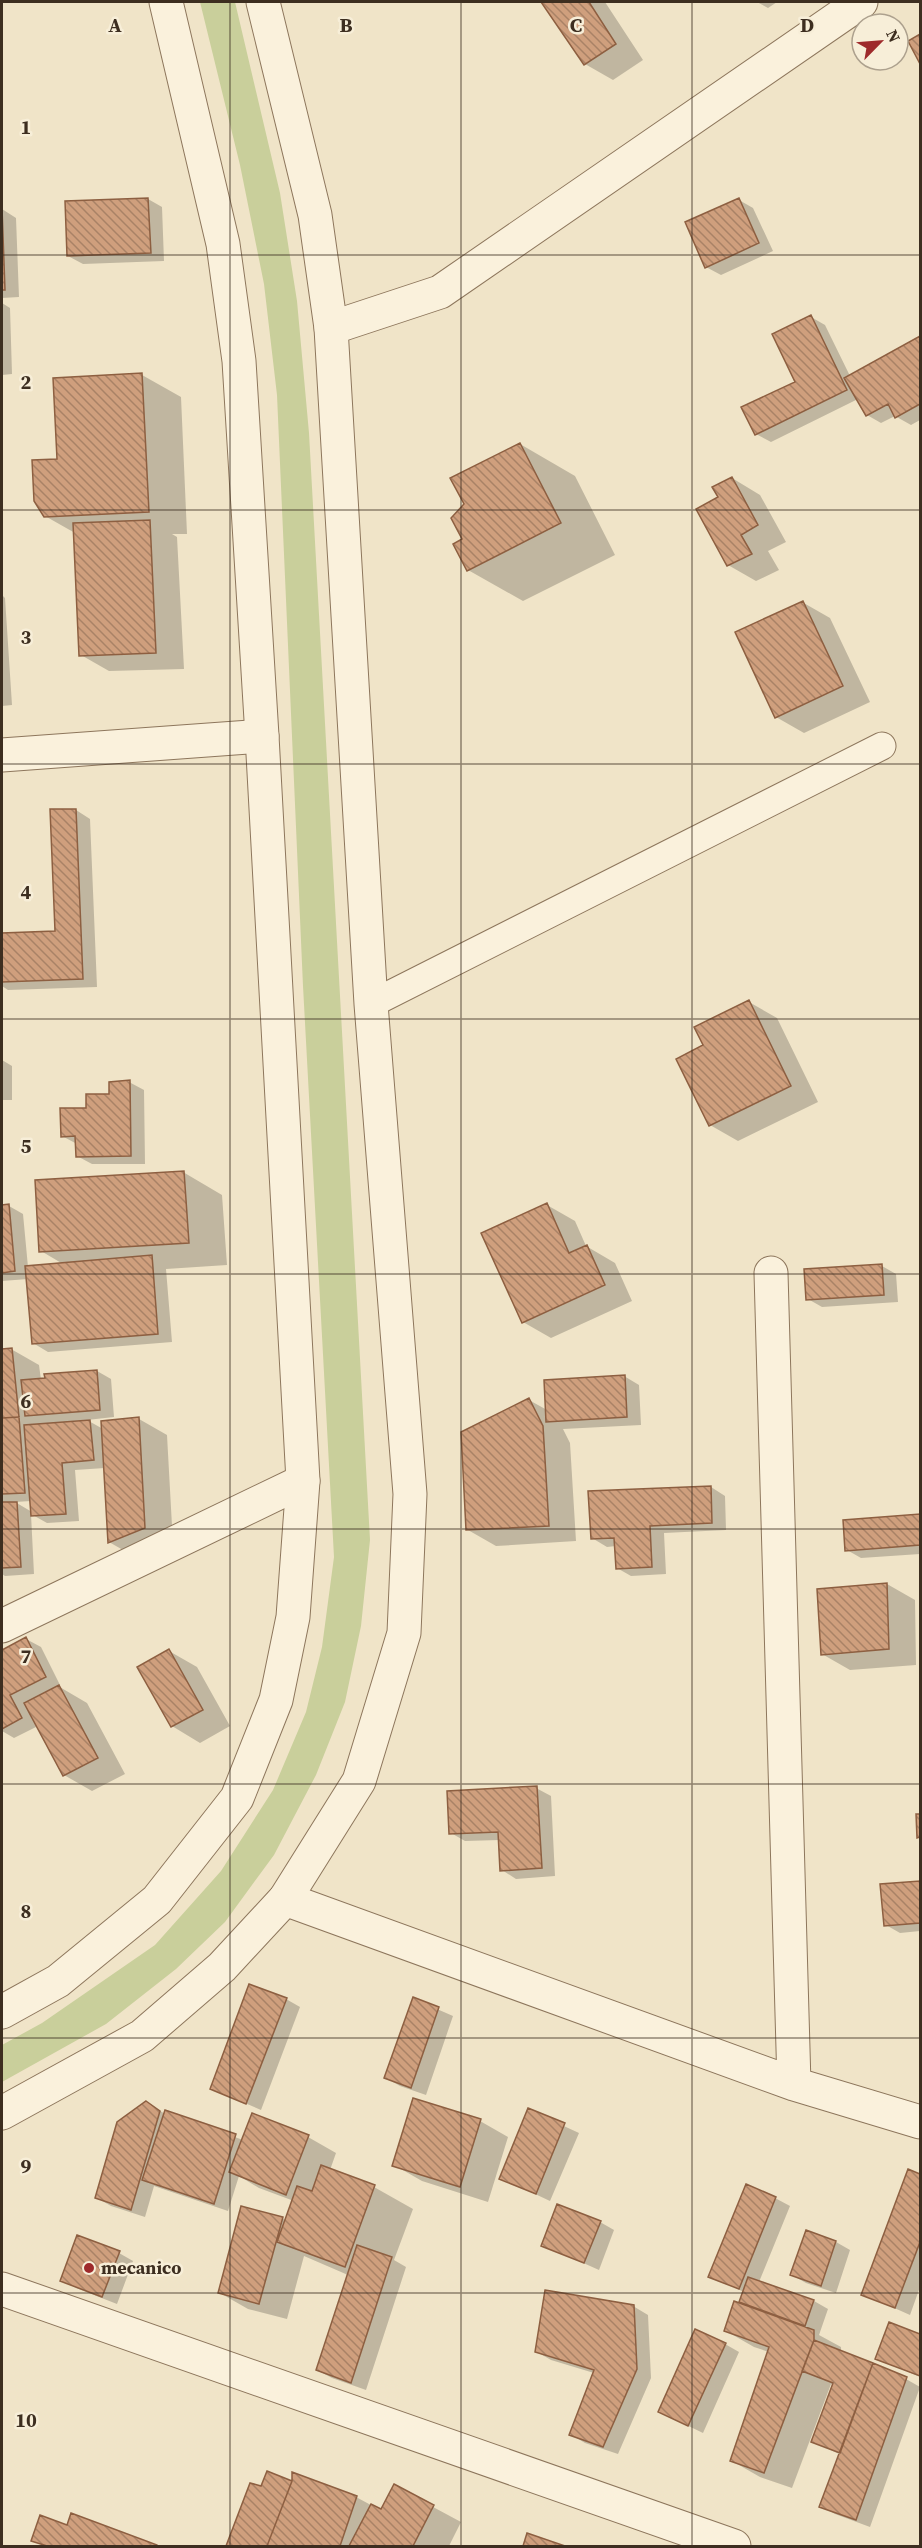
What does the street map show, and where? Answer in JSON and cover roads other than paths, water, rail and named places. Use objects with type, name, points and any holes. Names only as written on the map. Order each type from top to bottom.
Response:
[{"type":"street","points":[[2,2012],[58,1981],[157,1900],[237,1798],[276,1700],[291,1628],[303,1481],[262,736],[236,338],[224,244],[166,2]]},
{"type":"street","points":[[2,2113],[142,2036],[222,1967],[285,1899],[359,1782],[404,1634],[410,1494],[371,1004],[331,328],[315,215],[263,2]]},
{"type":"street","points":[[331,328],[440,292],[861,2]]},
{"type":"street","points":[[2,755],[262,736]]},
{"type":"street","points":[[771,1274],[794,2084]]},
{"type":"street","points":[[2,1626],[303,1481]]},
{"type":"street","points":[[285,1899],[794,2084],[921,2122]]},
{"type":"street","points":[[2,2289],[734,2547]]},
{"type":"lane","points":[[371,1004],[882,746]]},
{"type":"place","name":"mecanico","points":[[89,2268]]}]
